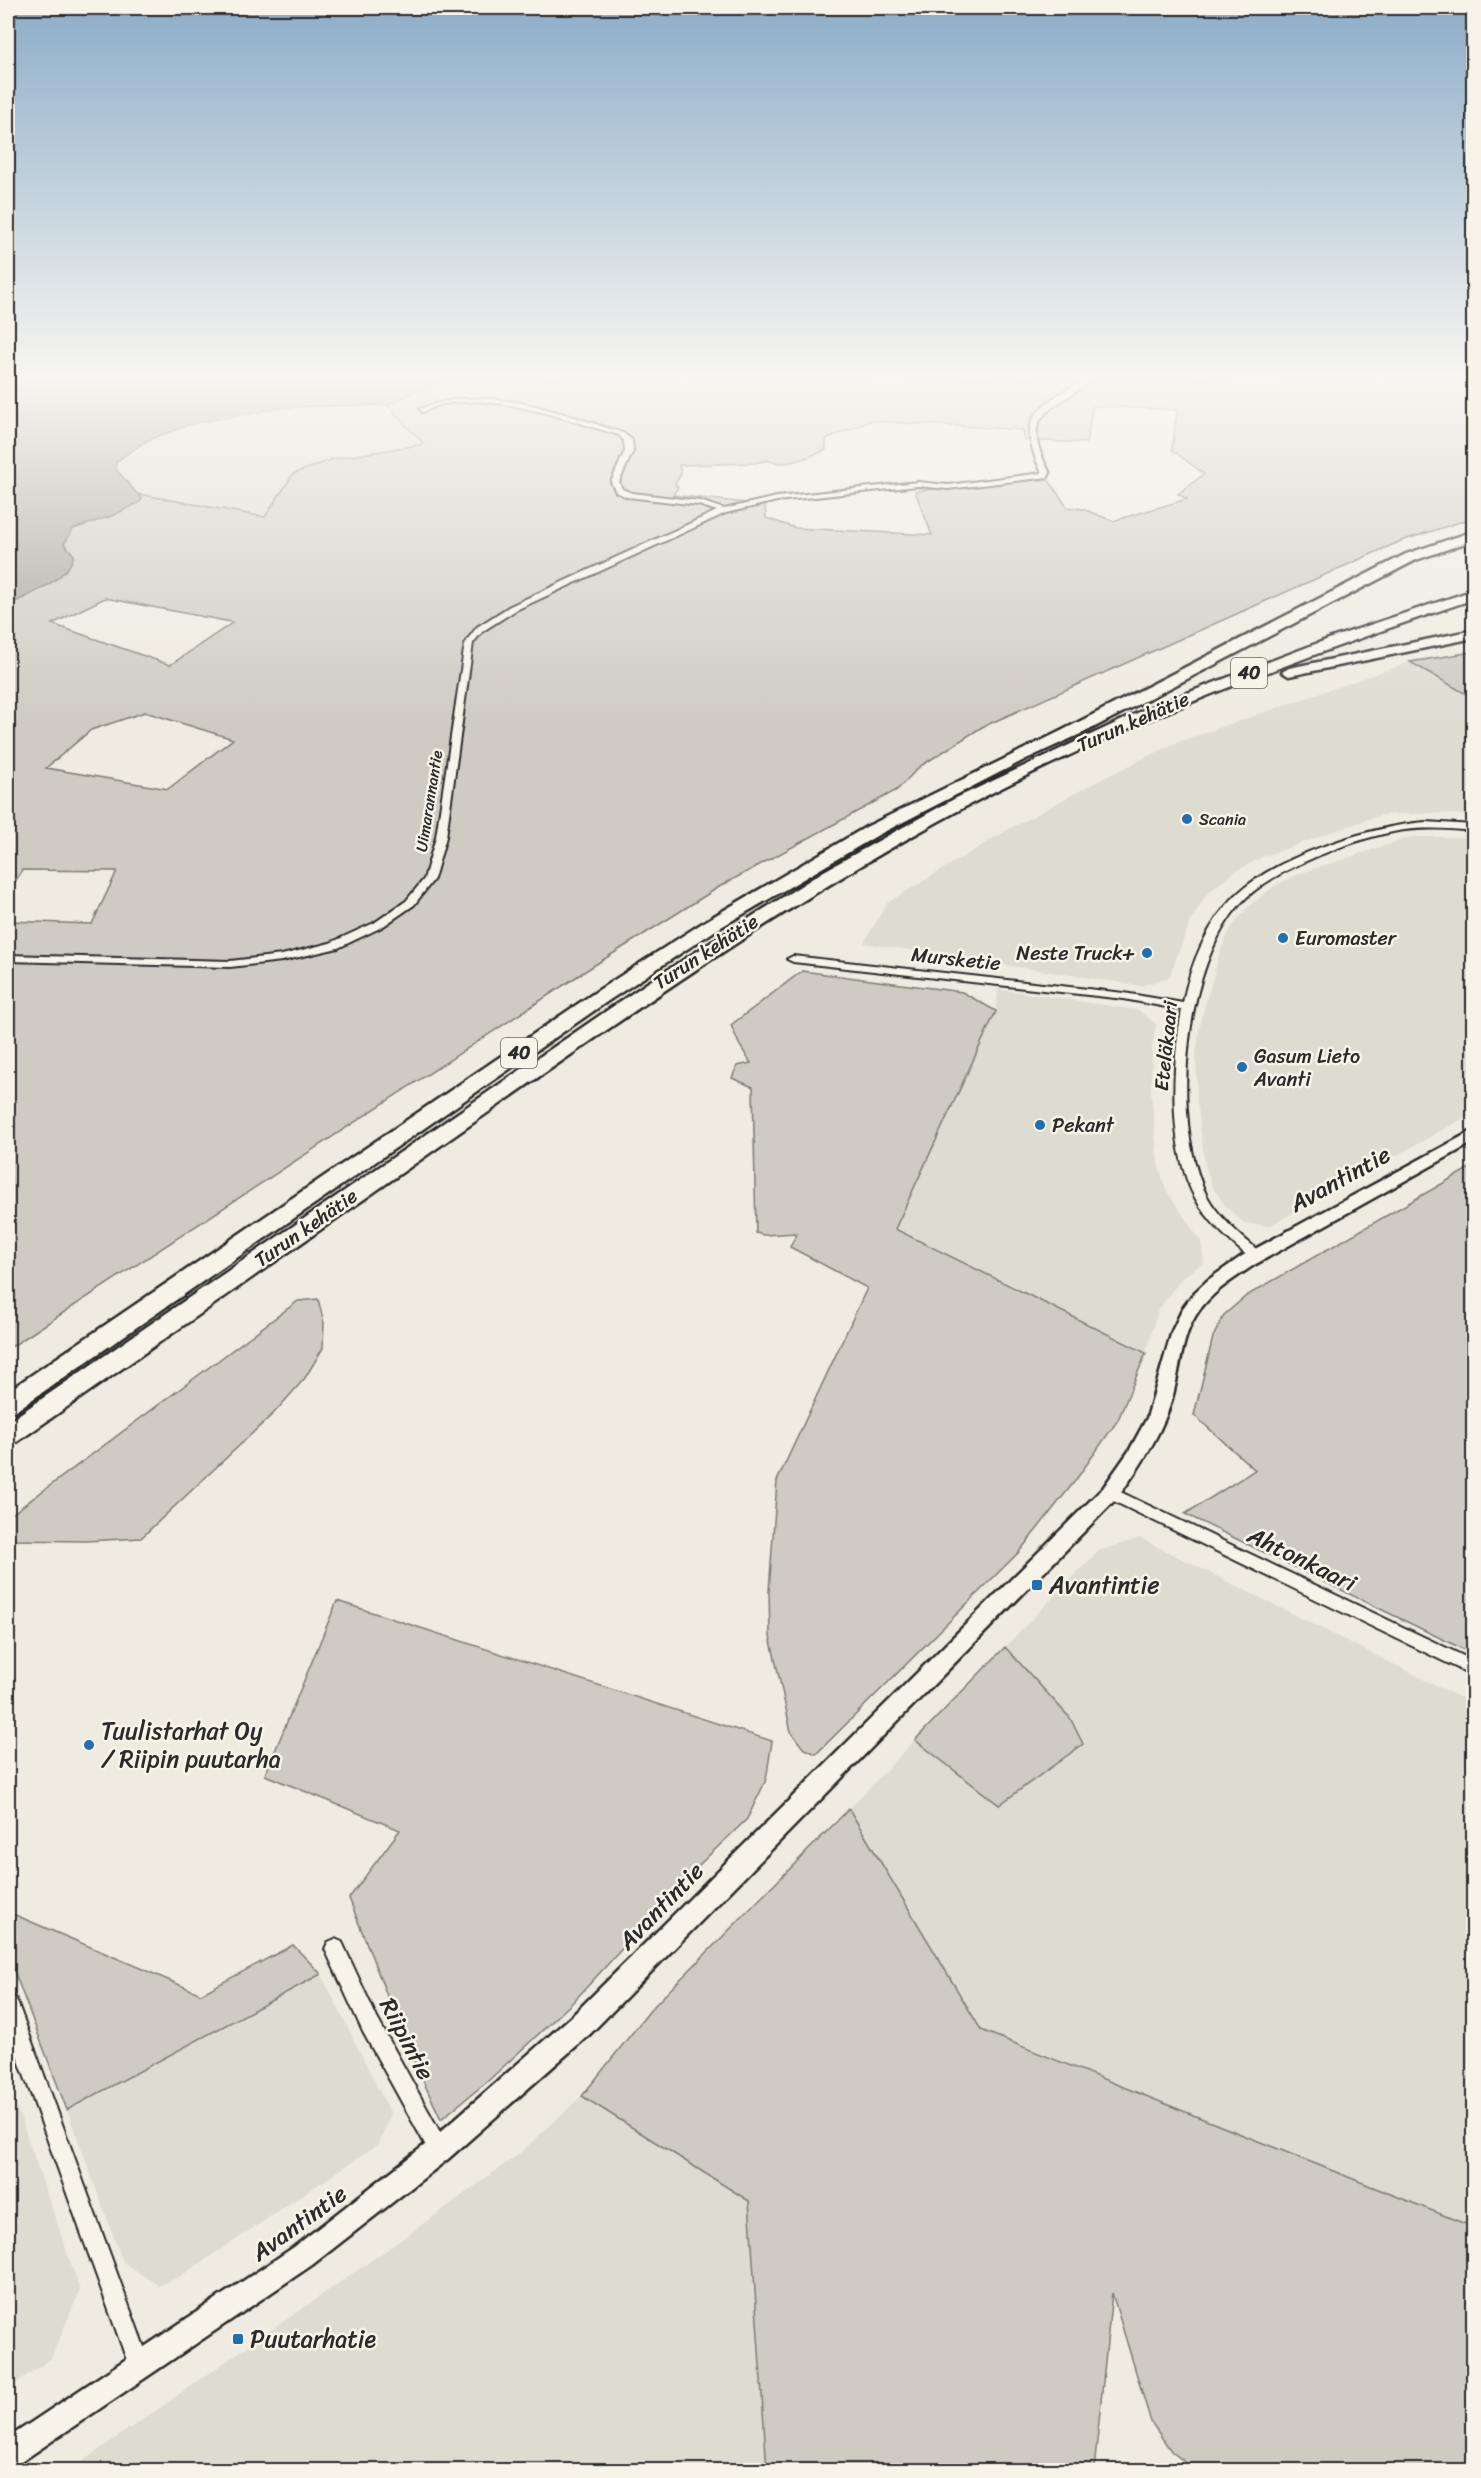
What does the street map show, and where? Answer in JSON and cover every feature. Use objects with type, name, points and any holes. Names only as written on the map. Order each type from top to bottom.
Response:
[{"type":"highway","points":[[1053,740],[1403,561],[1472,536]]},
{"type":"highway","name":"Turun kehätie","points":[[8,1403],[601,997],[710,926],[872,831],[1053,740],[1239,662],[1473,582]]},
{"type":"highway","name":"Turun kehätie","points":[[8,1435],[724,940],[889,842],[1032,768],[1153,711],[1339,640],[1473,594]]},
{"type":"highway","points":[[1032,768],[1164,714],[1263,680],[1311,666],[1473,634]]},
{"type":"street","points":[[629,495],[700,503],[724,511]]},
{"type":"street","name":"Uimarannantie","points":[[8,958],[230,964],[282,958],[334,946],[378,925],[410,903],[429,879],[441,837],[469,643],[480,629],[513,608],[724,511],[777,499],[818,495]]},
{"type":"street","name":"Eteläkaari","points":[[1257,1257],[1215,1216],[1196,1185],[1184,1131],[1179,1092],[1187,1007],[1214,931],[1237,900],[1266,876],[1368,833],[1411,826],[1473,828]]},
{"type":"street","name":"Mursketie","points":[[793,959],[1124,996],[1187,1007]]},
{"type":"street","name":"Avantintie","points":[[8,2454],[303,2256],[439,2150],[581,2025],[1110,1493],[1132,1464],[1155,1424],[1166,1391],[1179,1336],[1189,1313],[1199,1299],[1219,1281],[1257,1257],[1473,1135]]},
{"type":"street","name":"Ahtonkaari","points":[[1110,1493],[1473,1669]]},
{"type":"street","name":"Riipintie","points":[[335,1949],[370,2025],[439,2150]]},
{"type":"street","points":[[8,2004],[140,2366]]},
{"type":"shaded area","points":[[8,495],[138,495],[142,499],[114,515],[73,529],[64,544],[74,555],[71,564],[47,586],[8,605]]},
{"type":"shaded area","points":[[139,495],[265,517],[280,495],[673,495],[765,505],[766,518],[795,528],[932,535],[916,495],[1059,495],[1067,507],[1083,509],[1113,521],[1187,499],[1179,495],[1473,495],[1473,518],[1401,541],[982,727],[919,767],[897,790],[719,887],[590,968],[8,1349],[8,921],[92,924],[117,871],[22,870],[8,894],[8,605],[45,585],[57,572],[71,551],[64,544],[73,529],[114,515],[142,498]],"holes":[[[105,598],[231,622],[232,623],[170,665],[52,624]],[[145,712],[233,739],[168,789],[46,768],[91,730]]]},
{"type":"shaded area","points":[[142,495],[280,495],[266,517]]},
{"type":"shaded area","points":[[1473,652],[1473,698],[1410,662]]},
{"type":"shaded area","points":[[1410,662],[1473,698],[1473,816],[1439,813],[1380,815],[1262,857],[1236,871],[1208,893],[1192,918],[1169,977],[1141,986],[864,943],[887,903],[1009,829],[1098,781],[1173,744]]},
{"type":"shaded area","points":[[1411,837],[1473,837],[1473,1113],[1269,1226],[1244,1223],[1227,1208],[1212,1186],[1205,1165],[1197,1101],[1196,1053],[1201,1019],[1221,949],[1231,928],[1248,907],[1273,887],[1298,874]]},
{"type":"shaded area","points":[[802,971],[962,992],[996,1011],[895,1229],[1146,1353],[1118,1420],[1075,1481],[1019,1552],[816,1754],[803,1748],[791,1732],[770,1636],[769,1591],[777,1481],[867,1288],[790,1247],[797,1233],[763,1235],[756,1233],[753,1087],[732,1078],[737,1066],[751,1063],[731,1025]]},
{"type":"shaded area","points":[[998,989],[1138,1010],[1156,1024],[1152,1047],[1151,1091],[1158,1163],[1166,1190],[1201,1242],[1204,1262],[1181,1279],[1158,1310],[1146,1353],[895,1229],[996,1011]]},
{"type":"shaded area","points":[[1473,1166],[1473,1654],[1185,1514],[1255,1470],[1194,1415],[1213,1337],[1224,1315],[1246,1296]]},
{"type":"shaded area","points":[[318,1299],[324,1323],[323,1348],[305,1378],[275,1412],[141,1538],[86,1541],[8,1540],[8,1517],[298,1301]]},
{"type":"shaded area","points":[[1140,1538],[1473,1704],[1473,2227],[981,2030],[849,1809],[915,1740],[999,1805],[1070,1718],[1005,1647],[1098,1551]]},
{"type":"shaded area","points":[[337,1601],[772,1741],[766,1780],[747,1819],[701,1863],[573,2002],[488,2081],[441,2119],[407,2047],[349,1898],[400,1830],[265,1775]]},
{"type":"shaded area","points":[[1005,1647],[1070,1718],[1083,1744],[999,1805],[915,1740]]},
{"type":"shaded area","points":[[849,1809],[981,2030],[1473,2227],[1473,2470],[1195,2470],[1171,2451],[1151,2422],[1112,2293],[1094,2470],[767,2470],[749,2201],[582,2096],[652,2008]]},
{"type":"shaded area","points":[[8,1912],[201,1994],[293,1945],[321,1974],[67,2110],[8,1955]]},
{"type":"shaded area","points":[[321,1974],[391,2114],[379,2144],[181,2276],[159,2286],[123,2262],[67,2110]]},
{"type":"shaded area","points":[[8,2081],[80,2290],[51,2359],[8,2388]]},
{"type":"shaded area","points":[[582,2096],[749,2201],[767,2470],[70,2470],[408,2235],[520,2153]]},
{"type":"place","name":"Scania","points":[[1187,819]]},
{"type":"place","name":"Euromaster","points":[[1283,938]]},
{"type":"place","name":"Neste Truck+","points":[[1147,953]]},
{"type":"place","name":"Gasum Lieto Avanti","points":[[1242,1067]]},
{"type":"place","name":"Pekant","points":[[1040,1125]]},
{"type":"place","name":"Avantintie","points":[[1037,1585]]},
{"type":"place","name":"Tuulistarhat Oy / Riipin puutarha","points":[[89,1745]]},
{"type":"place","name":"Puutarhatie","points":[[238,2339]]}]
